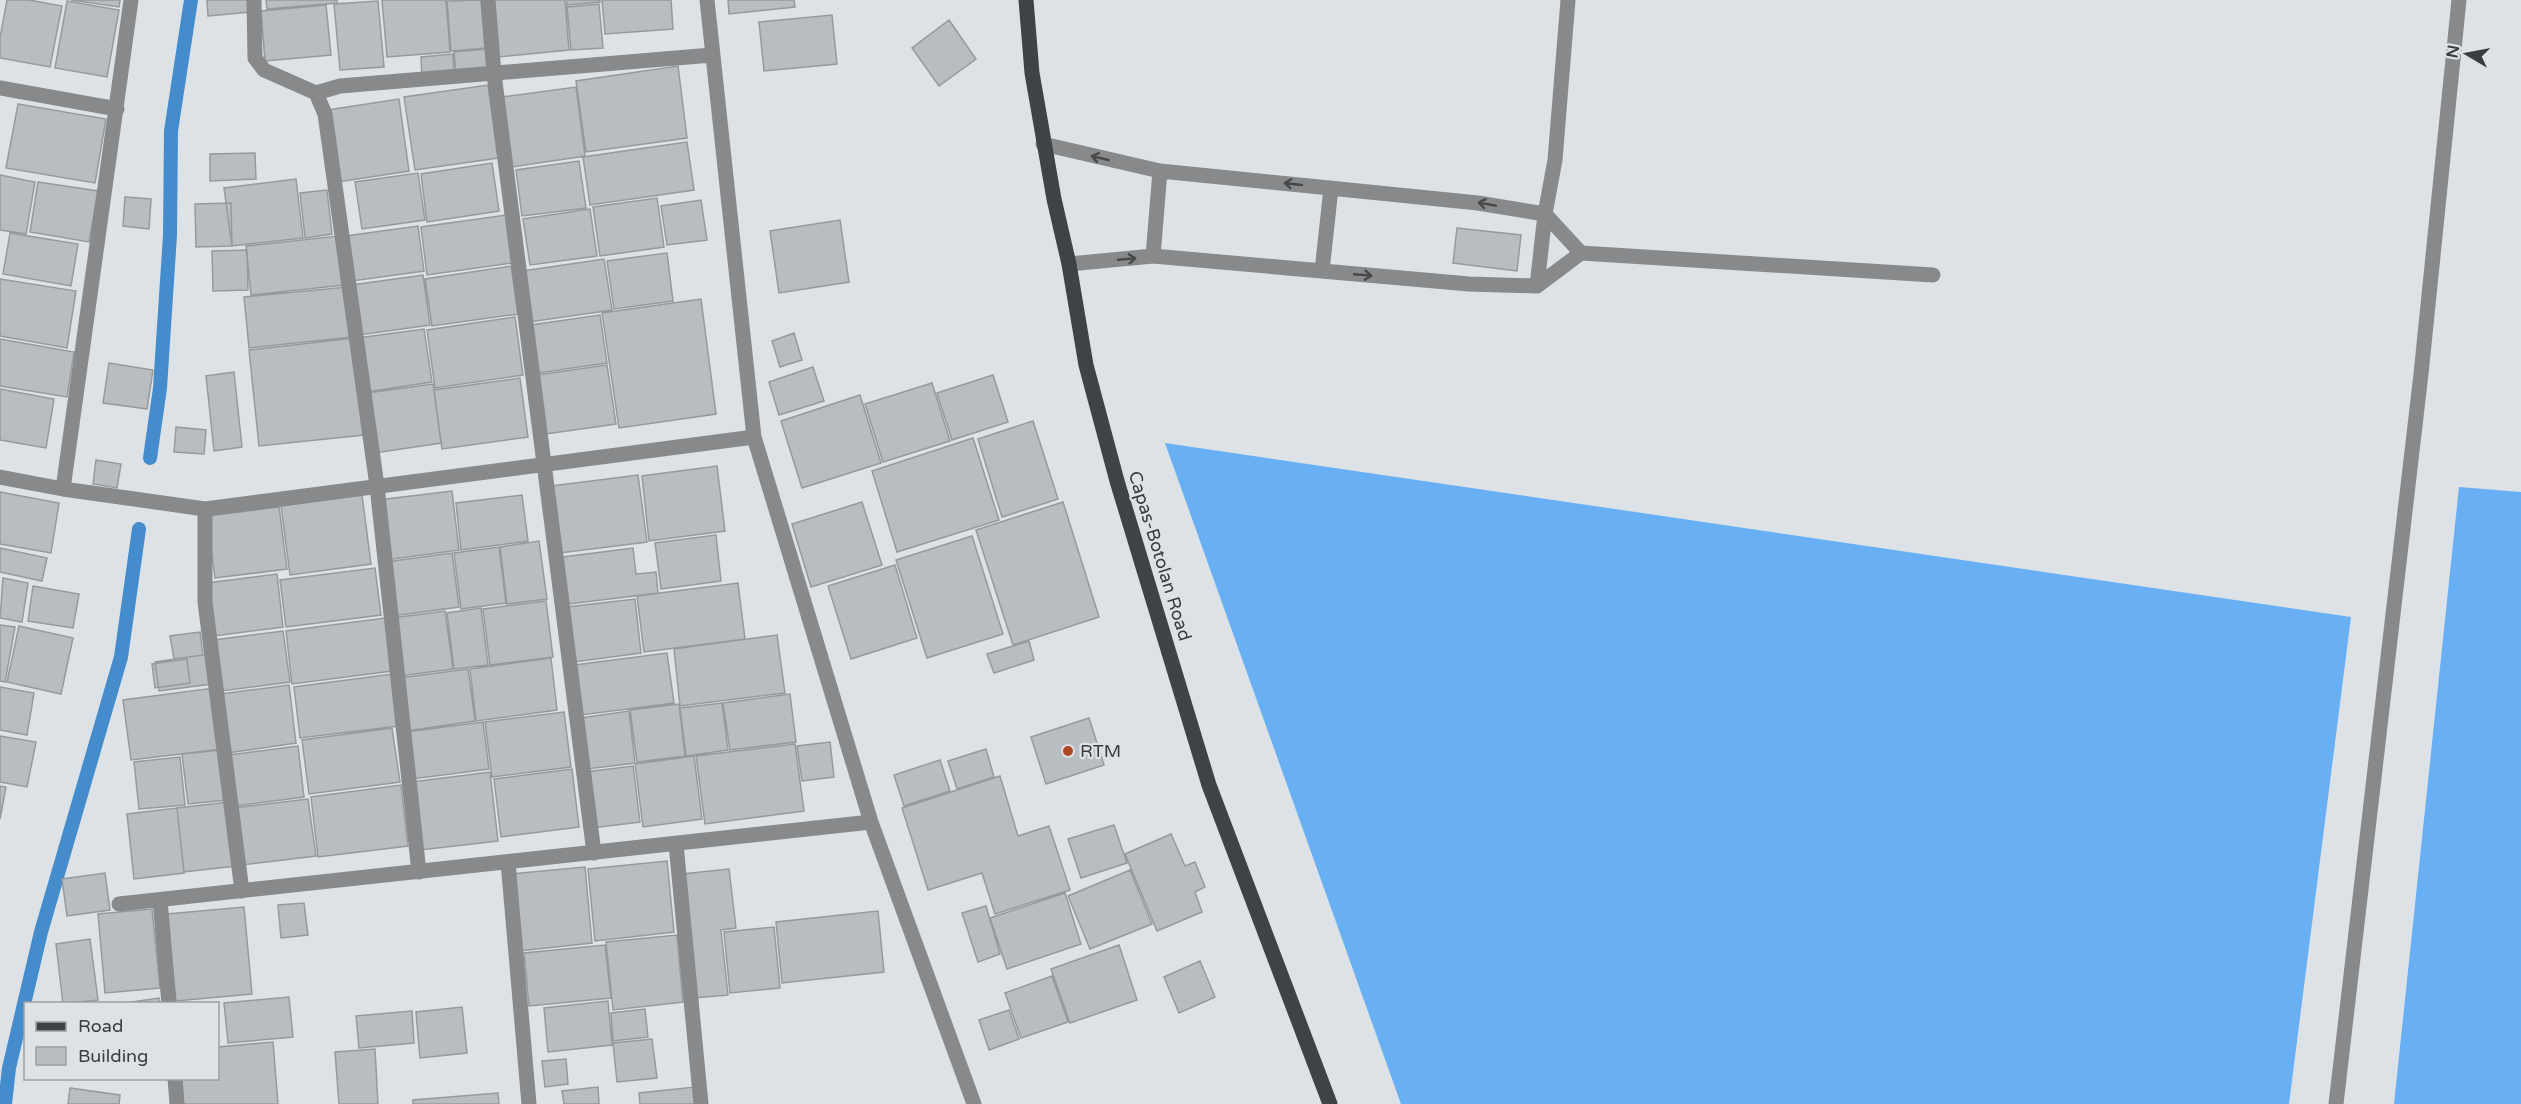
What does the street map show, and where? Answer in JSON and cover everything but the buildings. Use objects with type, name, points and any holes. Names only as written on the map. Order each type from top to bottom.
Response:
[{"type":"main road","name":"Capas-Botolan Road","points":[[1026,0],[1032,73],[1044,144],[1069,264],[1086,365],[1117,481],[1209,785],[1330,1104]]},
{"type":"street","points":[[63,489],[131,0]]},
{"type":"street","points":[[254,0],[255,58],[264,70],[316,93],[340,86],[712,55]]},
{"type":"street","points":[[488,0],[494,74],[594,853]]},
{"type":"street","points":[[707,0],[754,437],[871,822],[974,1104]]},
{"type":"street","points":[[1537,286],[1545,214],[1555,160],[1568,0]]},
{"type":"street","points":[[2336,1104],[2421,374],[2459,0]]},
{"type":"street","points":[[0,88],[117,109]]},
{"type":"street","points":[[316,93],[325,114],[377,486],[418,872]]},
{"type":"street","points":[[1044,144],[1160,171],[1478,202],[1545,214],[1581,253]]},
{"type":"street","points":[[1153,256],[1160,171]]},
{"type":"street","points":[[1322,271],[1332,188]]},
{"type":"street","points":[[1069,264],[1153,256],[1469,284],[1537,286],[1581,253],[1933,275]]},
{"type":"street","points":[[0,477],[63,489],[205,508],[754,437]]},
{"type":"street","points":[[205,508],[205,602],[242,891]]},
{"type":"street","points":[[119,904],[871,822]]},
{"type":"street","points":[[676,844],[701,1104]]},
{"type":"street","points":[[508,862],[529,1104]]},
{"type":"street","points":[[160,900],[169,1002]]},
{"type":"street","points":[[175,1080],[177,1104]]},
{"type":"shaded area","points":[[1165,443],[2351,617],[2289,1104],[1401,1104]]},
{"type":"shaded area","points":[[2459,487],[2521,492],[2521,1104],[2394,1104]]},
{"type":"waterway","points":[[150,458],[160,388],[170,235],[171,131],[191,0]]},
{"type":"waterway","points":[[25,1002],[41,932],[121,657],[139,529]]},
{"type":"waterway","points":[[5,1104],[9,1068],[24,1004]]},
{"type":"place","name":"RTM","points":[[1068,751]]}]
